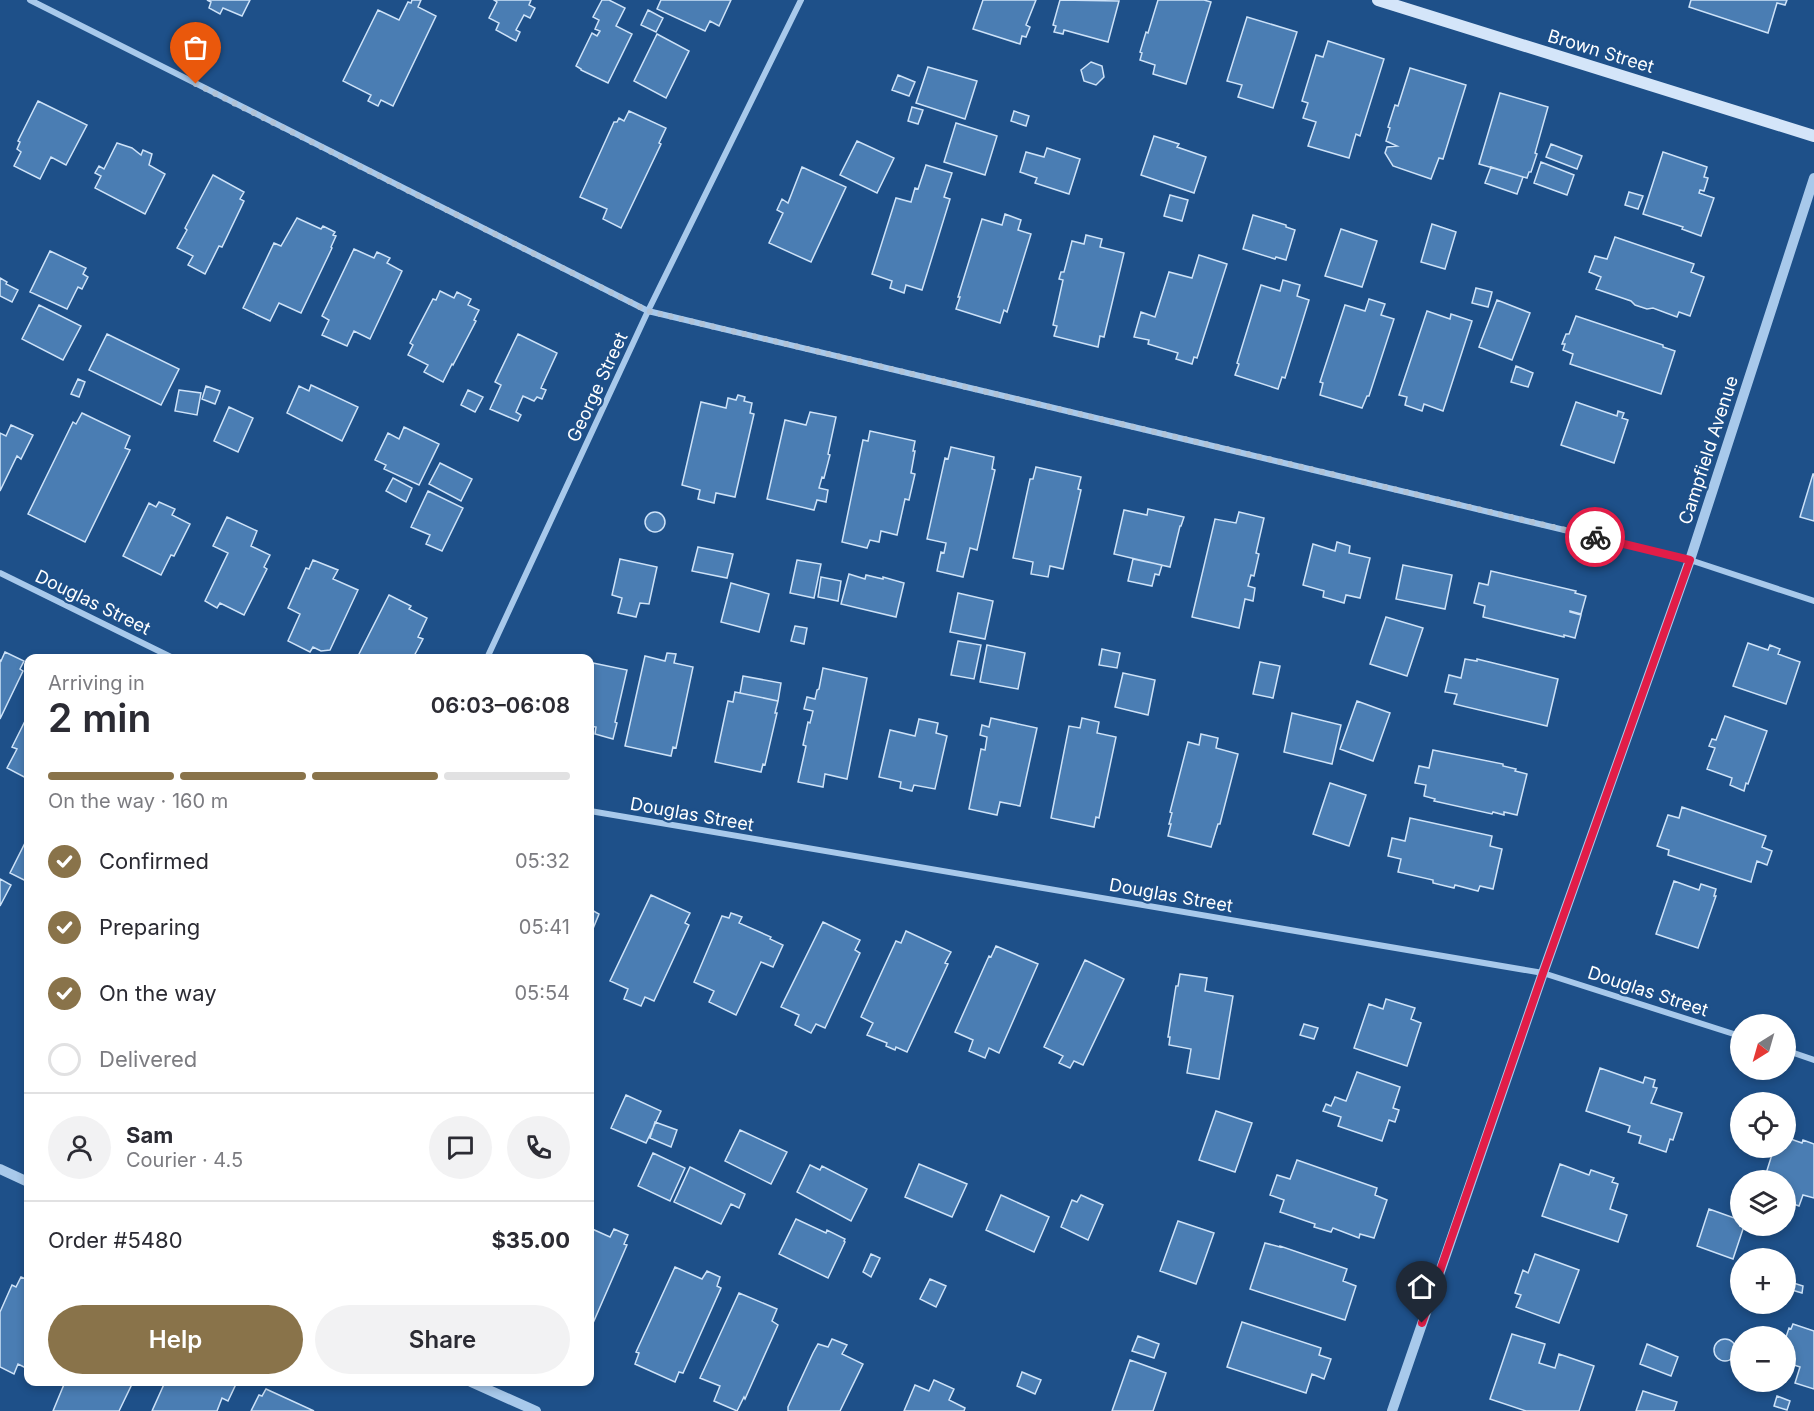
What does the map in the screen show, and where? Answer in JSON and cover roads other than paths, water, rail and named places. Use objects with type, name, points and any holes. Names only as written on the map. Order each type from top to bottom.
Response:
[{"type":"main road","name":"Brown Street","points":[[1378,0],[1814,136]]},
{"type":"street","points":[[30,0],[648,311],[1690,560],[1814,601]]},
{"type":"street","name":"George Street","points":[[489,654],[648,311],[801,0]]},
{"type":"street","name":"Campfield Avenue","points":[[1392,1411],[1543,973],[1690,560],[1814,178]]},
{"type":"street","name":"Douglas Street","points":[[0,573],[165,654]]},
{"type":"street","name":"Douglas Street","points":[[594,812],[1543,973],[1730,1033]]},
{"type":"street","points":[[1796,1054],[1814,1060]]},
{"type":"street","points":[[0,1169],[24,1180]]},
{"type":"street","points":[[480,1386],[536,1411]]}]
